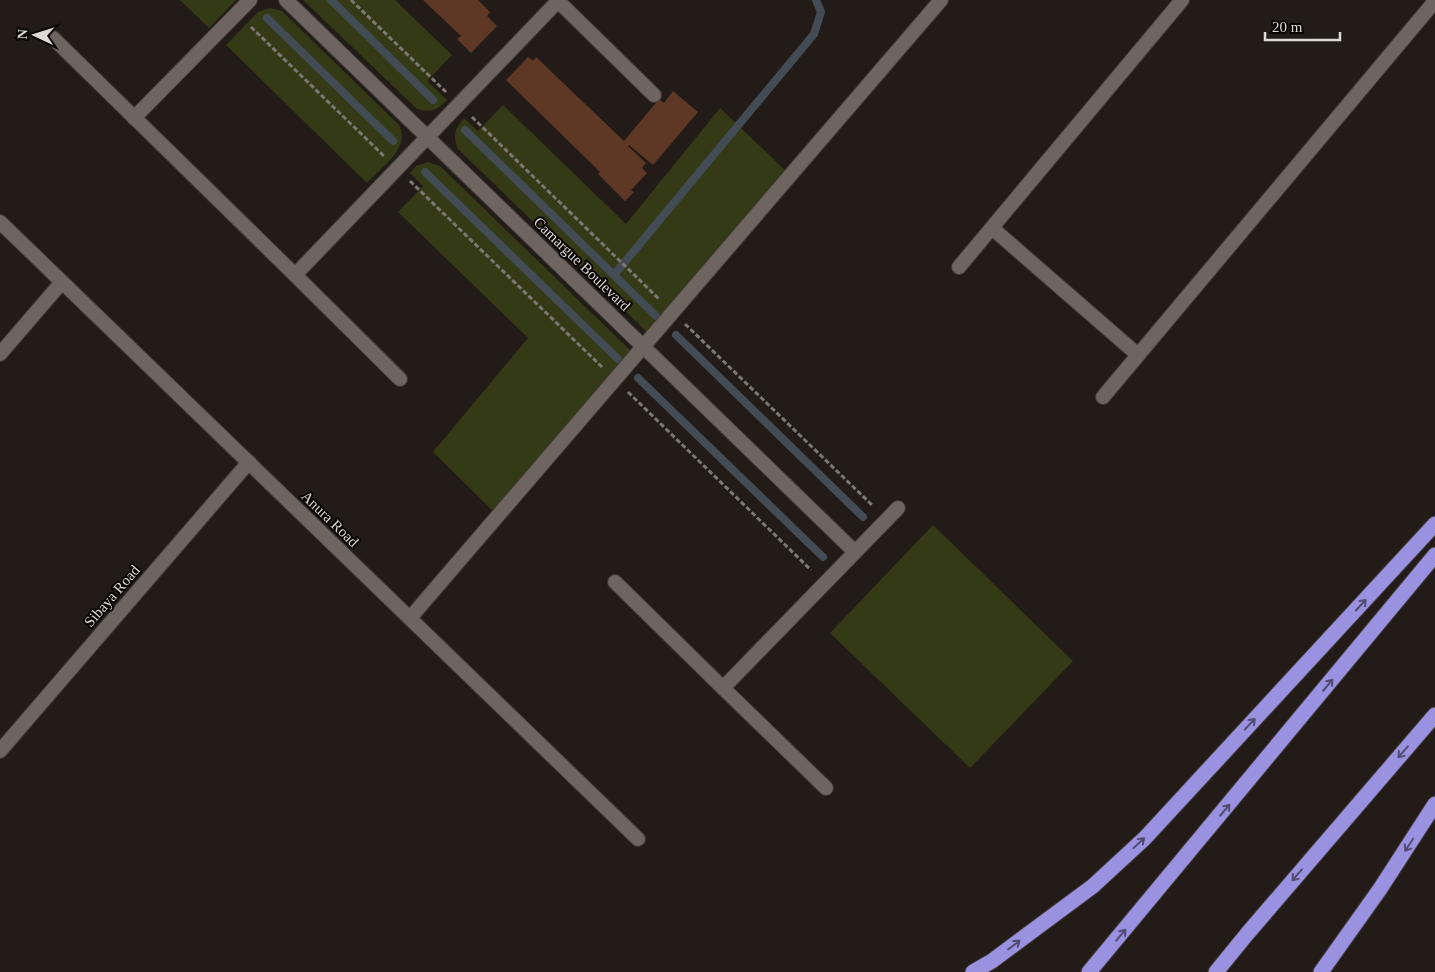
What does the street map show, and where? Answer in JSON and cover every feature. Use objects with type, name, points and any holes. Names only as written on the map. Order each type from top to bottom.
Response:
[{"type":"highway","points":[[973,972],[992,961],[1093,886],[1145,838],[1435,524]]},
{"type":"highway","points":[[1089,972],[1435,555]]},
{"type":"highway","points":[[1216,972],[1435,714]]},
{"type":"highway","points":[[1321,972],[1380,889],[1435,804]]},
{"type":"street","points":[[134,118],[250,0]]},
{"type":"street","name":"Camargue Boulevard","points":[[286,0],[855,552]]},
{"type":"street","points":[[410,618],[644,348],[941,0]]},
{"type":"street","points":[[959,267],[1182,0]]},
{"type":"street","points":[[295,276],[558,1],[654,95]]},
{"type":"street","points":[[1103,396],[1435,1]]},
{"type":"street","points":[[53,38],[400,379]]},
{"type":"street","name":"Anura Road","points":[[0,222],[638,839]]},
{"type":"street","points":[[992,228],[1138,355]]},
{"type":"street","points":[[0,354],[62,282]]},
{"type":"street","name":"Sibaya Road","points":[[0,751],[249,462]]},
{"type":"street","points":[[723,688],[898,508]]},
{"type":"street","points":[[615,582],[826,788]]},
{"type":"path","points":[[351,0],[886,519]]},
{"type":"path","points":[[237,13],[825,583]]},
{"type":"green space","points":[[180,0],[236,0],[209,28]]},
{"type":"green space","points":[[303,0],[395,0],[452,55],[427,81],[447,100],[433,110],[425,111],[416,108]]},
{"type":"green space","points":[[270,8],[282,11],[399,125],[402,133],[398,149],[387,164],[367,183],[226,45],[258,12]]},
{"type":"green space","points":[[503,105],[626,224],[720,108],[786,171],[648,333],[458,149],[455,132],[464,118],[478,131]]},
{"type":"green space","points":[[428,162],[440,166],[631,351],[494,512],[433,452],[528,338],[398,212],[423,186],[410,173],[416,166]]},
{"type":"green space","points":[[933,525],[1073,661],[970,768],[830,633]]},
{"type":"building","points":[[423,0],[478,0],[490,12],[487,16],[497,26],[471,53],[457,39],[461,36]]},
{"type":"building","points":[[528,57],[533,61],[536,57],[624,141],[659,99],[664,103],[673,91],[698,112],[653,165],[628,146],[646,163],[642,168],[647,173],[631,190],[634,192],[625,201],[598,174],[600,172],[506,80]]},
{"type":"waterway","points":[[331,0],[433,100]]},
{"type":"waterway","points":[[614,275],[814,34],[821,12],[816,0]]},
{"type":"waterway","points":[[267,18],[393,141]]},
{"type":"waterway","points":[[465,130],[656,316]]},
{"type":"waterway","points":[[425,172],[618,359]]},
{"type":"waterway","points":[[676,335],[863,517]]},
{"type":"waterway","points":[[638,378],[823,557]]}]
